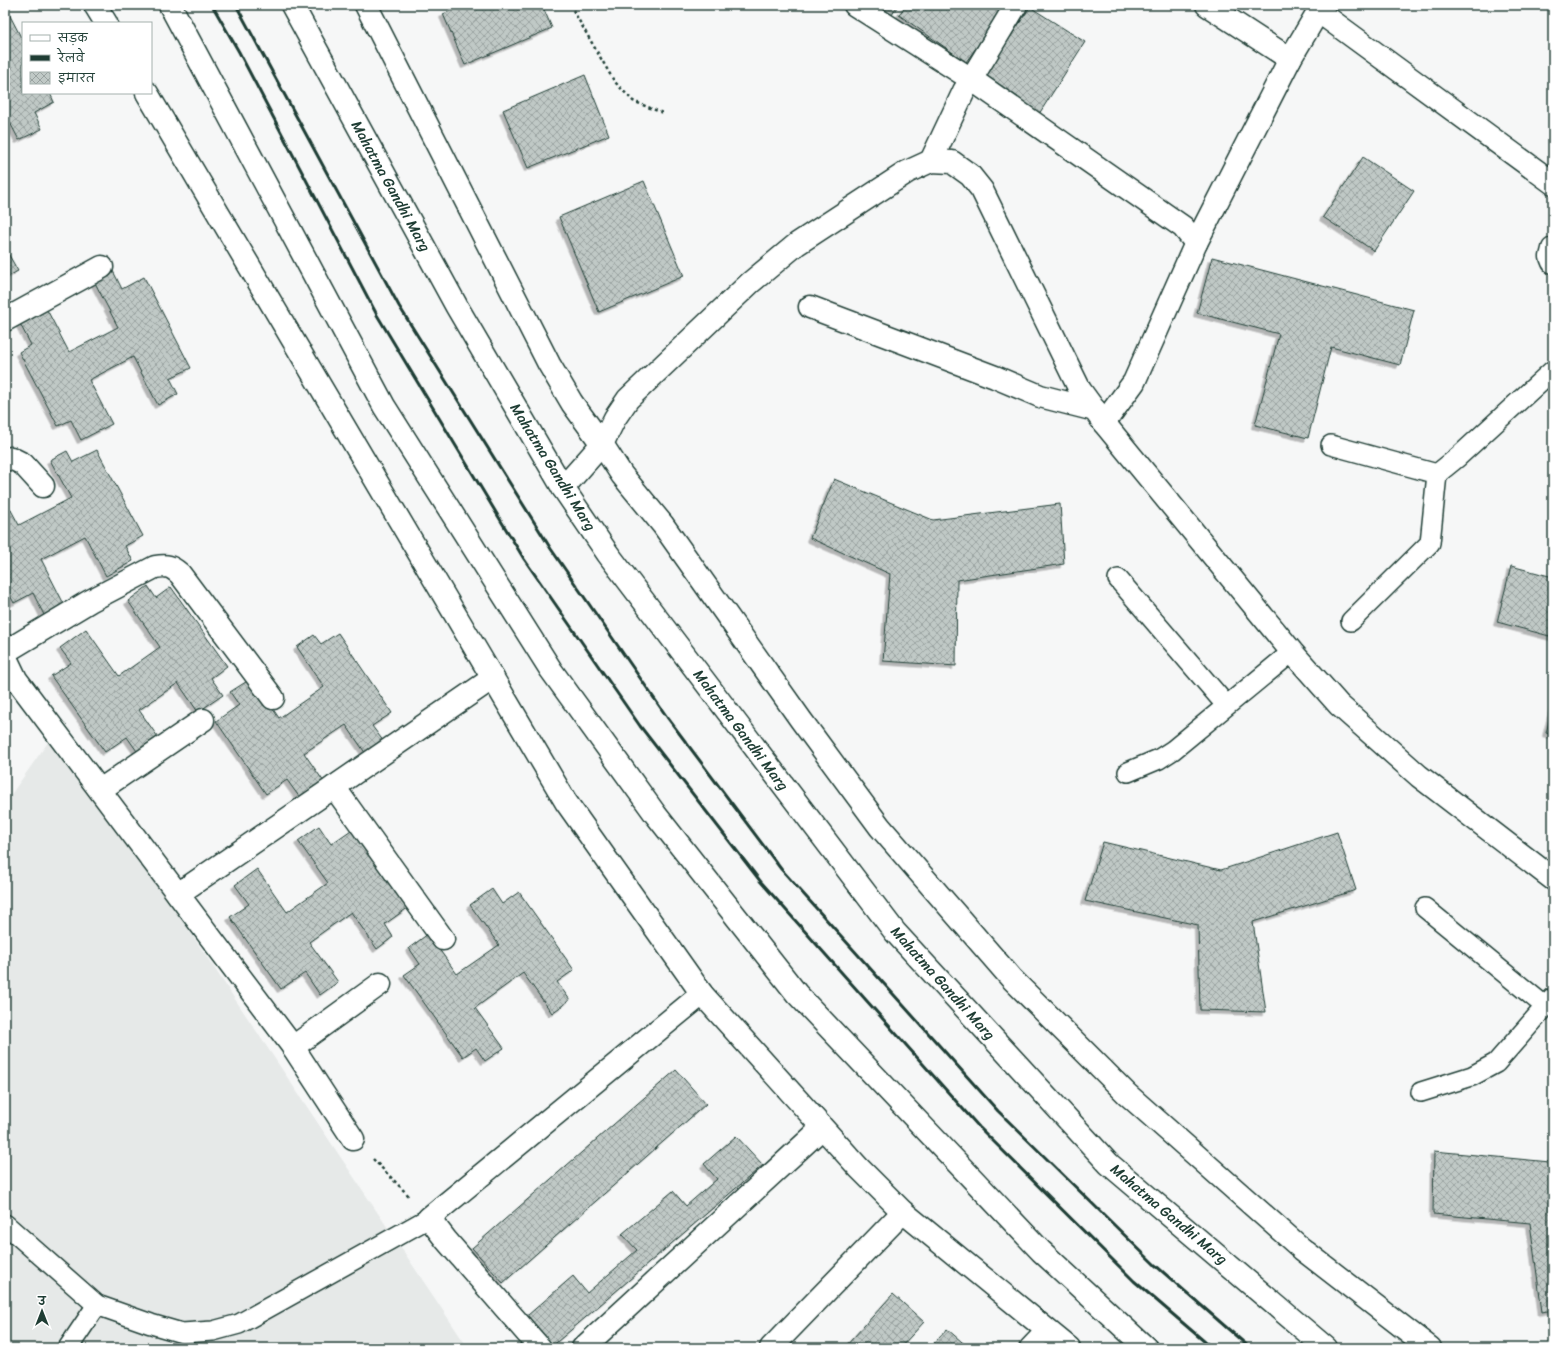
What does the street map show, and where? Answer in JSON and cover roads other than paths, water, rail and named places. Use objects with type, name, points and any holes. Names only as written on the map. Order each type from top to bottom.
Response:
[{"type":"street","points":[[95,5],[105,22]]},
{"type":"street","points":[[170,5],[384,406],[551,670],[651,809],[797,994],[1041,1251],[1146,1348]]},
{"type":"street","name":"Mahatma Gandhi Marg","points":[[292,5],[457,307],[563,488],[608,554],[895,932],[1109,1164],[1326,1348]]},
{"type":"street","points":[[366,5],[549,364],[572,403],[602,444],[622,475],[663,525],[880,827],[1011,978],[1127,1094],[1302,1249],[1430,1348]]},
{"type":"street","points":[[855,5],[971,79],[1183,227],[1196,243]]},
{"type":"street","points":[[931,161],[964,91],[1016,5]]},
{"type":"street","points":[[1207,5],[1290,59]]},
{"type":"street","points":[[1099,417],[1134,382],[1196,243],[1290,59],[1320,8],[1553,183]]},
{"type":"street","points":[[148,94],[566,802],[702,994],[822,1128],[903,1212],[1069,1348]]},
{"type":"street","points":[[563,488],[602,444],[615,418],[628,399],[750,283],[797,244],[908,172],[931,161],[952,162],[970,175],[982,190],[1080,390],[1099,417],[1292,652],[1339,705],[1419,776],[1553,879]]},
{"type":"street","points":[[1553,249],[1551,257],[1553,262]]},
{"type":"street","points":[[5,320],[102,267]]},
{"type":"street","points":[[810,307],[995,377],[1040,396],[1099,417]]},
{"type":"street","points":[[5,460],[11,458],[23,464],[44,486]]},
{"type":"street","points":[[5,652],[90,601],[149,571],[163,566],[172,567],[180,574],[273,698]]},
{"type":"street","points":[[5,656],[16,679],[292,1047],[353,1139]]},
{"type":"street","points":[[178,894],[493,678]]},
{"type":"street","points":[[100,790],[203,720]]},
{"type":"street","points":[[334,786],[443,939]]},
{"type":"street","points":[[292,1047],[380,984]]},
{"type":"street","points":[[540,1348],[446,1240],[429,1218],[702,994]]},
{"type":"street","points":[[583,1348],[822,1128]]},
{"type":"street","points":[[771,1348],[903,1212]]},
{"type":"lane","points":[[1351,621],[1430,543],[1437,474],[1458,457],[1553,370]]},
{"type":"lane","points":[[1331,445],[1437,474]]},
{"type":"lane","points":[[1118,579],[1226,705]]},
{"type":"lane","points":[[1128,772],[1173,750],[1292,652]]},
{"type":"lane","points":[[1421,1092],[1472,1076],[1496,1063],[1549,1002],[1426,908]]},
{"type":"lane","points":[[5,1224],[97,1306],[182,1334],[213,1331],[239,1324],[429,1218]]},
{"type":"lane","points":[[68,1348],[97,1306]]},
{"type":"lane","points":[[1029,1348],[1047,1329]]},
{"type":"railway","points":[[212,5],[239,52],[377,315],[524,559],[640,726],[761,882],[979,1127],[1134,1281],[1212,1348]]},
{"type":"railway","points":[[236,5],[399,306],[551,549],[667,717],[781,869],[998,1111],[1155,1265],[1250,1348]]}]
